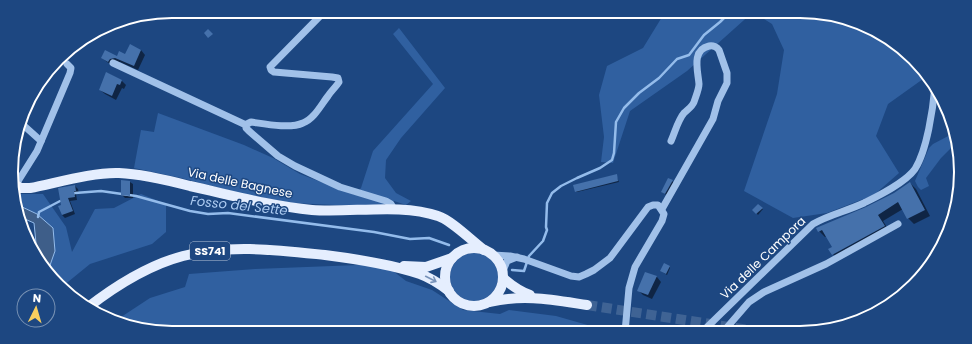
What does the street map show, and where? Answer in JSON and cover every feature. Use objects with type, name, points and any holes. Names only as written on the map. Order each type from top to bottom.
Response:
[{"type":"main road","name":"Via delle Bagnese","points":[[18,187],[30,188],[119,173],[170,181],[272,205],[312,210],[340,211],[394,209],[421,212],[438,216],[489,252]]},
{"type":"main road","points":[[449,291],[445,279],[446,272],[447,266],[454,256],[460,240],[458,230]]},
{"type":"main road","name":"SS741","points":[[92,304],[104,294],[142,272],[182,256],[214,251],[245,248],[280,250],[384,264],[426,267],[473,248],[489,252],[500,264],[503,274],[518,291],[537,297],[587,305]]},
{"type":"main road","name":"SS741","points":[[384,264],[421,274],[435,281],[463,304],[479,306],[517,297],[537,297]]},
{"type":"main road","points":[[488,303],[499,292],[503,274]]},
{"type":"street","points":[[246,126],[251,122],[286,126],[302,124],[320,107],[333,88],[337,85],[339,82],[338,78],[274,72],[270,67],[318,18]]},
{"type":"street","points":[[662,209],[713,119],[718,101],[727,83],[727,73],[717,48],[712,45],[707,46],[697,57],[696,67],[699,85],[695,100],[692,106],[684,113],[671,141]]},
{"type":"street","points":[[113,63],[246,126],[249,132],[278,156],[295,166],[340,187],[386,201],[391,204],[394,209]]},
{"type":"street","points":[[18,181],[26,170],[41,141],[70,73],[71,68],[67,64]]},
{"type":"street","name":"Via delle Campora","points":[[708,326],[813,224],[819,220],[864,203],[907,177],[915,169],[924,148],[934,97]]},
{"type":"street","points":[[25,126],[41,141]]},
{"type":"street","points":[[489,252],[520,258],[570,276],[579,277],[594,270],[610,258],[648,207],[658,205],[664,214],[662,221],[635,267],[629,288],[625,326]]},
{"type":"street","points":[[728,326],[749,302],[764,292],[826,264],[898,224]]},
{"type":"street","points":[[503,274],[507,261],[520,258]]},
{"type":"shaded area","points":[[661,18],[746,18],[687,71],[630,111],[613,163],[601,162],[604,137],[599,95],[607,66],[643,48]]},
{"type":"shaded area","points":[[762,18],[810,18],[850,26],[886,44],[902,56],[923,79],[888,104],[876,136],[899,173],[874,195],[827,213],[793,218],[744,191],[777,94],[784,50],[772,24]]},
{"type":"shaded area","points":[[399,28],[445,88],[401,138],[386,160],[385,178],[396,193],[411,201],[406,205],[394,201],[378,207],[292,203],[247,195],[134,168],[141,130],[154,132],[158,113],[244,145],[273,158],[300,174],[355,195],[361,188],[373,151],[433,84],[393,34]]},
{"type":"shaded area","points":[[950,135],[953,150],[951,148],[941,158],[926,178],[929,186],[921,190],[915,181],[929,148],[933,144]]},
{"type":"shaded area","points":[[19,194],[43,194],[66,227],[72,252],[95,209],[114,208],[141,194],[166,204],[166,232],[152,244],[90,264],[66,284],[50,266],[55,251],[37,214],[22,206]]},
{"type":"shaded area","points":[[22,207],[37,214],[53,228],[55,251],[50,266],[36,244],[34,223],[25,219]]},
{"type":"shaded area","points":[[469,253],[479,253],[491,260],[498,272],[498,282],[491,294],[479,301],[469,301],[461,297],[454,290],[450,282],[450,272],[454,264],[461,257]]},
{"type":"shaded area","points":[[384,264],[406,281],[432,290],[463,310],[500,314],[509,310],[556,316],[591,326],[162,326],[132,321],[121,317],[150,298],[185,287],[189,274],[255,269]]},
{"type":"building","points":[[208,29],[213,34],[208,38],[204,33]]},
{"type":"building","points":[[130,44],[141,50],[134,66],[115,58],[110,59],[108,62],[101,58],[105,50],[117,56],[119,51],[125,54]]},
{"type":"building","points":[[106,72],[122,80],[120,85],[117,84],[112,96],[99,90]]},
{"type":"building","points":[[617,174],[618,181],[575,192],[573,185]]},
{"type":"building","points":[[668,178],[673,180],[665,194],[661,192]]},
{"type":"building","points":[[121,180],[130,181],[130,196],[121,195]]},
{"type":"building","points":[[910,182],[925,210],[907,219],[898,202],[878,215],[885,226],[832,255],[828,249],[832,247],[822,230],[818,232],[816,228],[866,207],[894,193]]},
{"type":"building","points":[[75,185],[75,197],[68,198],[73,211],[62,215],[58,206],[61,205],[58,188]]},
{"type":"building","points":[[758,204],[763,208],[756,214],[752,210]]},
{"type":"building","points":[[664,263],[670,266],[666,274],[660,271]]},
{"type":"building","points":[[645,272],[657,276],[648,295],[637,291]]},
{"type":"waterway","name":"Fosso del Sette","points":[[512,270],[524,271],[529,256],[543,241],[547,230],[547,203],[552,193],[561,186],[600,168],[612,160],[614,153],[616,122],[624,108],[639,93],[659,78],[677,59],[689,55],[704,35],[724,18]]},
{"type":"waterway","name":"Fosso del Sette","points":[[72,194],[101,191],[136,196],[190,211],[208,214],[228,213],[374,232],[410,239],[429,238],[449,245]]},
{"type":"waterway","name":"Fosso del Sette","points":[[38,217],[39,212],[62,200]]},
{"type":"tunnel","points":[[587,305],[723,326]]}]
